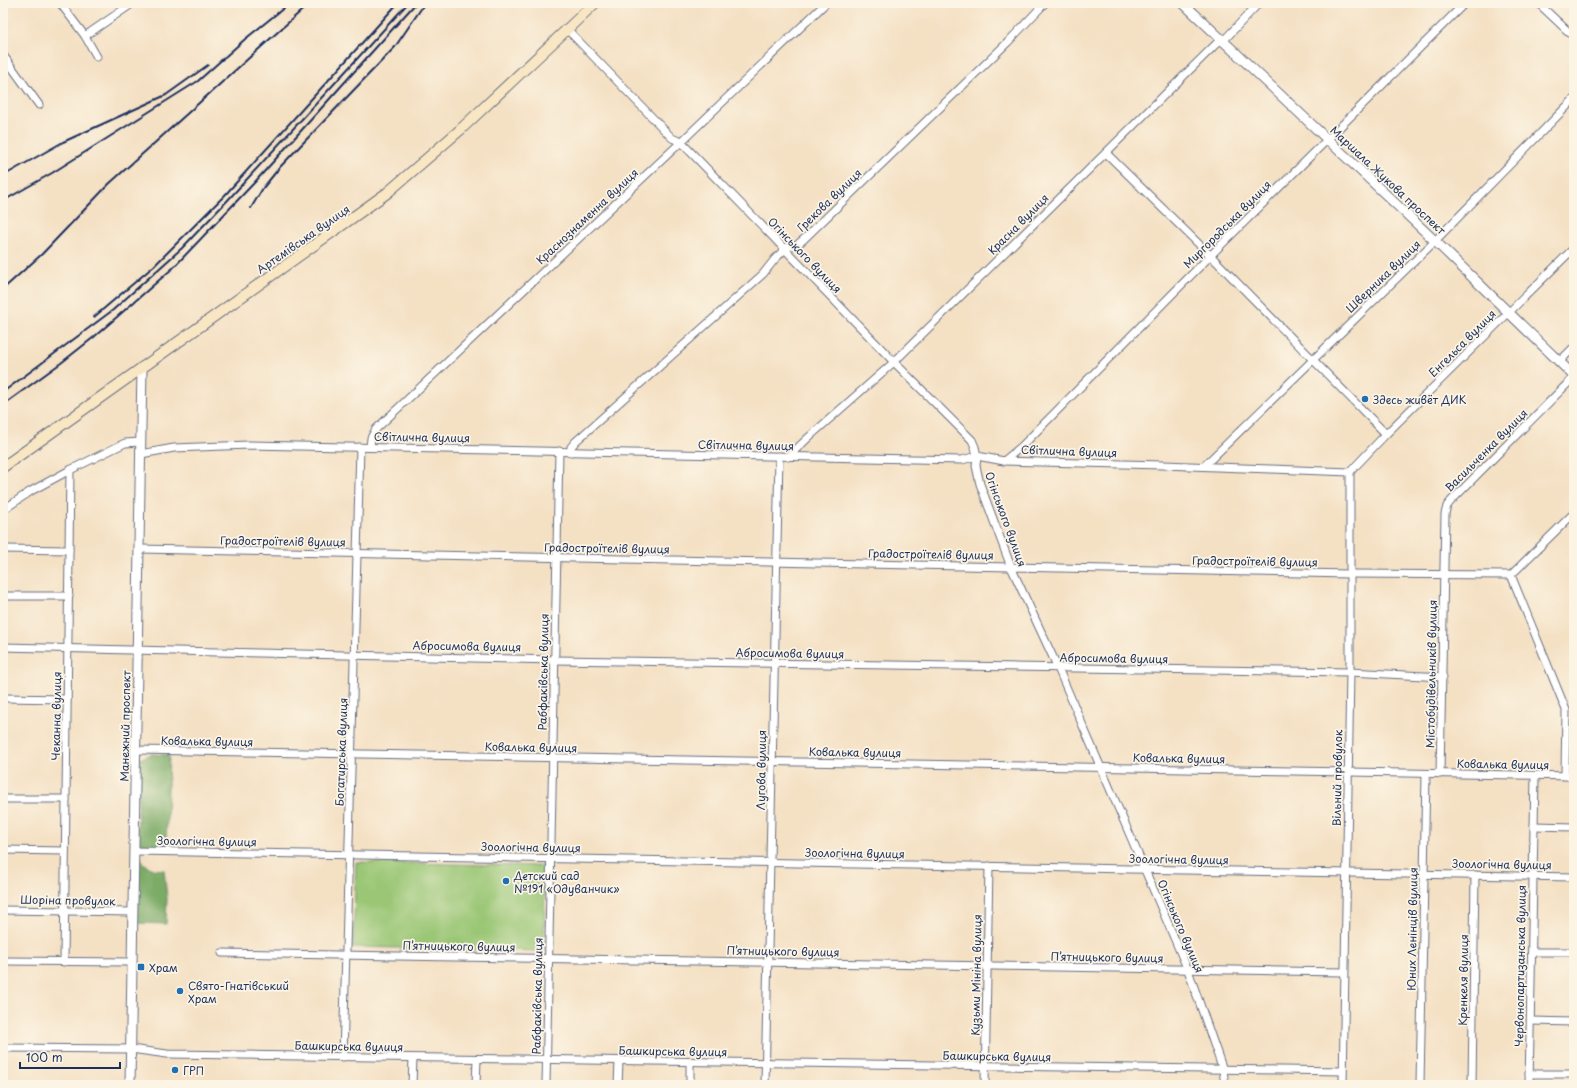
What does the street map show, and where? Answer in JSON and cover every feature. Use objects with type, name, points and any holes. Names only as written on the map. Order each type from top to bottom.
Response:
[{"type":"main road","name":"Артемівська вулиця","points":[[3,467],[387,193],[460,130],[595,3]]},
{"type":"street","points":[[60,3],[85,36],[96,57]]},
{"type":"street","points":[[85,36],[133,3]]},
{"type":"street","name":"Краснознаменна вулиця","points":[[370,447],[371,438],[376,429],[681,142],[826,3]]},
{"type":"street","name":"Грекова вулиця","points":[[571,452],[571,447],[574,442],[763,274],[784,249],[797,245],[804,239],[1008,42],[1045,3]]},
{"type":"street","name":"Маршала Жукова проспект","points":[[1183,3],[1435,241],[1574,377]]},
{"type":"street","name":"Красна вулиця","points":[[788,457],[894,362],[1211,48],[1222,40],[1259,3]]},
{"type":"street","name":"Миргородська вулиця","points":[[1004,461],[1022,446],[1327,139],[1465,3]]},
{"type":"street","points":[[1538,3],[1574,37]]},
{"type":"street","name":"Огінського вулиця","points":[[567,29],[672,138],[681,142],[894,362],[972,440],[977,456],[976,466],[980,484],[1011,567],[1058,668],[1188,970],[1223,1070],[1225,1085]]},
{"type":"street","points":[[3,55],[38,105]]},
{"type":"street","name":"Шверника вулиця","points":[[1204,466],[1435,241],[1574,99]]},
{"type":"street","points":[[1106,153],[1211,256],[1386,434]]},
{"type":"street","name":"Енгельса вулиця","points":[[1350,472],[1386,434],[1574,248]]},
{"type":"street","points":[[1559,362],[1574,347]]},
{"type":"street","name":"Манежний проспект","points":[[130,1085],[142,367]]},
{"type":"street","name":"Васильченка вулиця","points":[[1445,575],[1445,514],[1447,506],[1574,377]]},
{"type":"street","points":[[3,510],[32,491],[70,470],[125,444],[141,442]]},
{"type":"street","name":"Світлична вулиця","points":[[141,454],[174,448],[249,445],[962,460],[977,456],[1004,461],[1204,466],[1350,472]]},
{"type":"street","name":"Богатирська вулиця","points":[[343,1057],[360,447]]},
{"type":"street","name":"Рабфаківська вулиця","points":[[546,1085],[559,451]]},
{"type":"street","name":"Лугова вулиця","points":[[765,1085],[779,456]]},
{"type":"street","name":"Чеканна вулиця","points":[[64,962],[70,470]]},
{"type":"street","name":"Вільний провулок","points":[[1343,1085],[1350,672],[1350,472]]},
{"type":"street","points":[[1565,776],[1566,710],[1511,575],[1574,513]]},
{"type":"street","name":"Градостроїтелiв вулиця","points":[[139,549],[1350,574],[1511,575]]},
{"type":"street","points":[[3,550],[69,550]]},
{"type":"street","name":"Містобудівельників вулиця","points":[[1440,774],[1445,575]]},
{"type":"street","points":[[3,596],[68,596]]},
{"type":"street","name":"Абросимова вулиця","points":[[3,647],[555,660],[1350,672],[1443,677]]},
{"type":"street","points":[[3,698],[67,699]]},
{"type":"street","name":"Ковалька вулиця","points":[[136,750],[1574,776]]},
{"type":"street","name":"Юних Ленінців вулиця","points":[[1420,1085],[1426,774]]},
{"type":"street","name":"Червонопартизанська вулиця","points":[[1529,1085],[1535,776]]},
{"type":"street","points":[[3,798],[66,799]]},
{"type":"street","points":[[1534,826],[1574,827]]},
{"type":"street","points":[[3,850],[65,851]]},
{"type":"street","name":"Зоологічна вулиця","points":[[135,851],[1574,877]]},
{"type":"street","name":"Кузьми Мініна вулиця","points":[[985,1085],[990,866]]},
{"type":"street","name":"Кренкеля вулиця","points":[[1472,1085],[1475,875]]},
{"type":"street","name":"Шоріна провулок","points":[[3,910],[133,912]]},
{"type":"street","points":[[1532,952],[1574,952]]},
{"type":"street","name":"П’ятницького вулиця","points":[[222,953],[1344,972]]},
{"type":"street","points":[[3,961],[132,962]]},
{"type":"street","points":[[1531,1021],[1574,1022]]},
{"type":"street","name":"Башкирська вулиця","points":[[3,1048],[131,1050],[166,1054],[546,1061],[1343,1072]]},
{"type":"street","points":[[412,1085],[413,1058]]},
{"type":"street","points":[[476,1085],[477,1059]]},
{"type":"street","points":[[618,1085],[619,1061]]},
{"type":"street","points":[[690,1062],[690,1085]]},
{"type":"street","points":[[1529,1074],[1574,1074]]},
{"type":"green space","points":[[151,754],[169,755],[166,848],[142,847],[137,843],[140,759]]},
{"type":"green space","points":[[137,856],[140,857],[143,864],[152,869],[164,870],[167,898],[166,924],[136,923]]},
{"type":"green space","points":[[356,862],[545,866],[544,951],[353,947]]},
{"type":"railway","points":[[3,201],[52,173],[198,81],[244,40],[290,3]]},
{"type":"railway","points":[[3,289],[42,254],[109,184],[310,3]]},
{"type":"railway","points":[[94,317],[154,266],[225,195],[398,3]]},
{"type":"railway","points":[[3,392],[113,310],[182,248],[227,201],[408,3]]},
{"type":"railway","points":[[3,405],[94,337],[173,268],[254,183],[416,3]]},
{"type":"railway","points":[[251,208],[263,188],[280,167],[395,47],[425,3]]},
{"type":"railway","points":[[3,176],[63,142],[166,95],[208,65]]},
{"type":"place","name":"Здесь живёт ДИК","points":[[1365,399]]},
{"type":"place","name":"Детский сад №191 «Одуванчик»","points":[[506,881]]},
{"type":"place","name":"Храм","points":[[141,967]]},
{"type":"place","name":"Свято-Гнатівський Храм","points":[[180,991]]},
{"type":"place","name":"ГРП","points":[[175,1070]]}]
